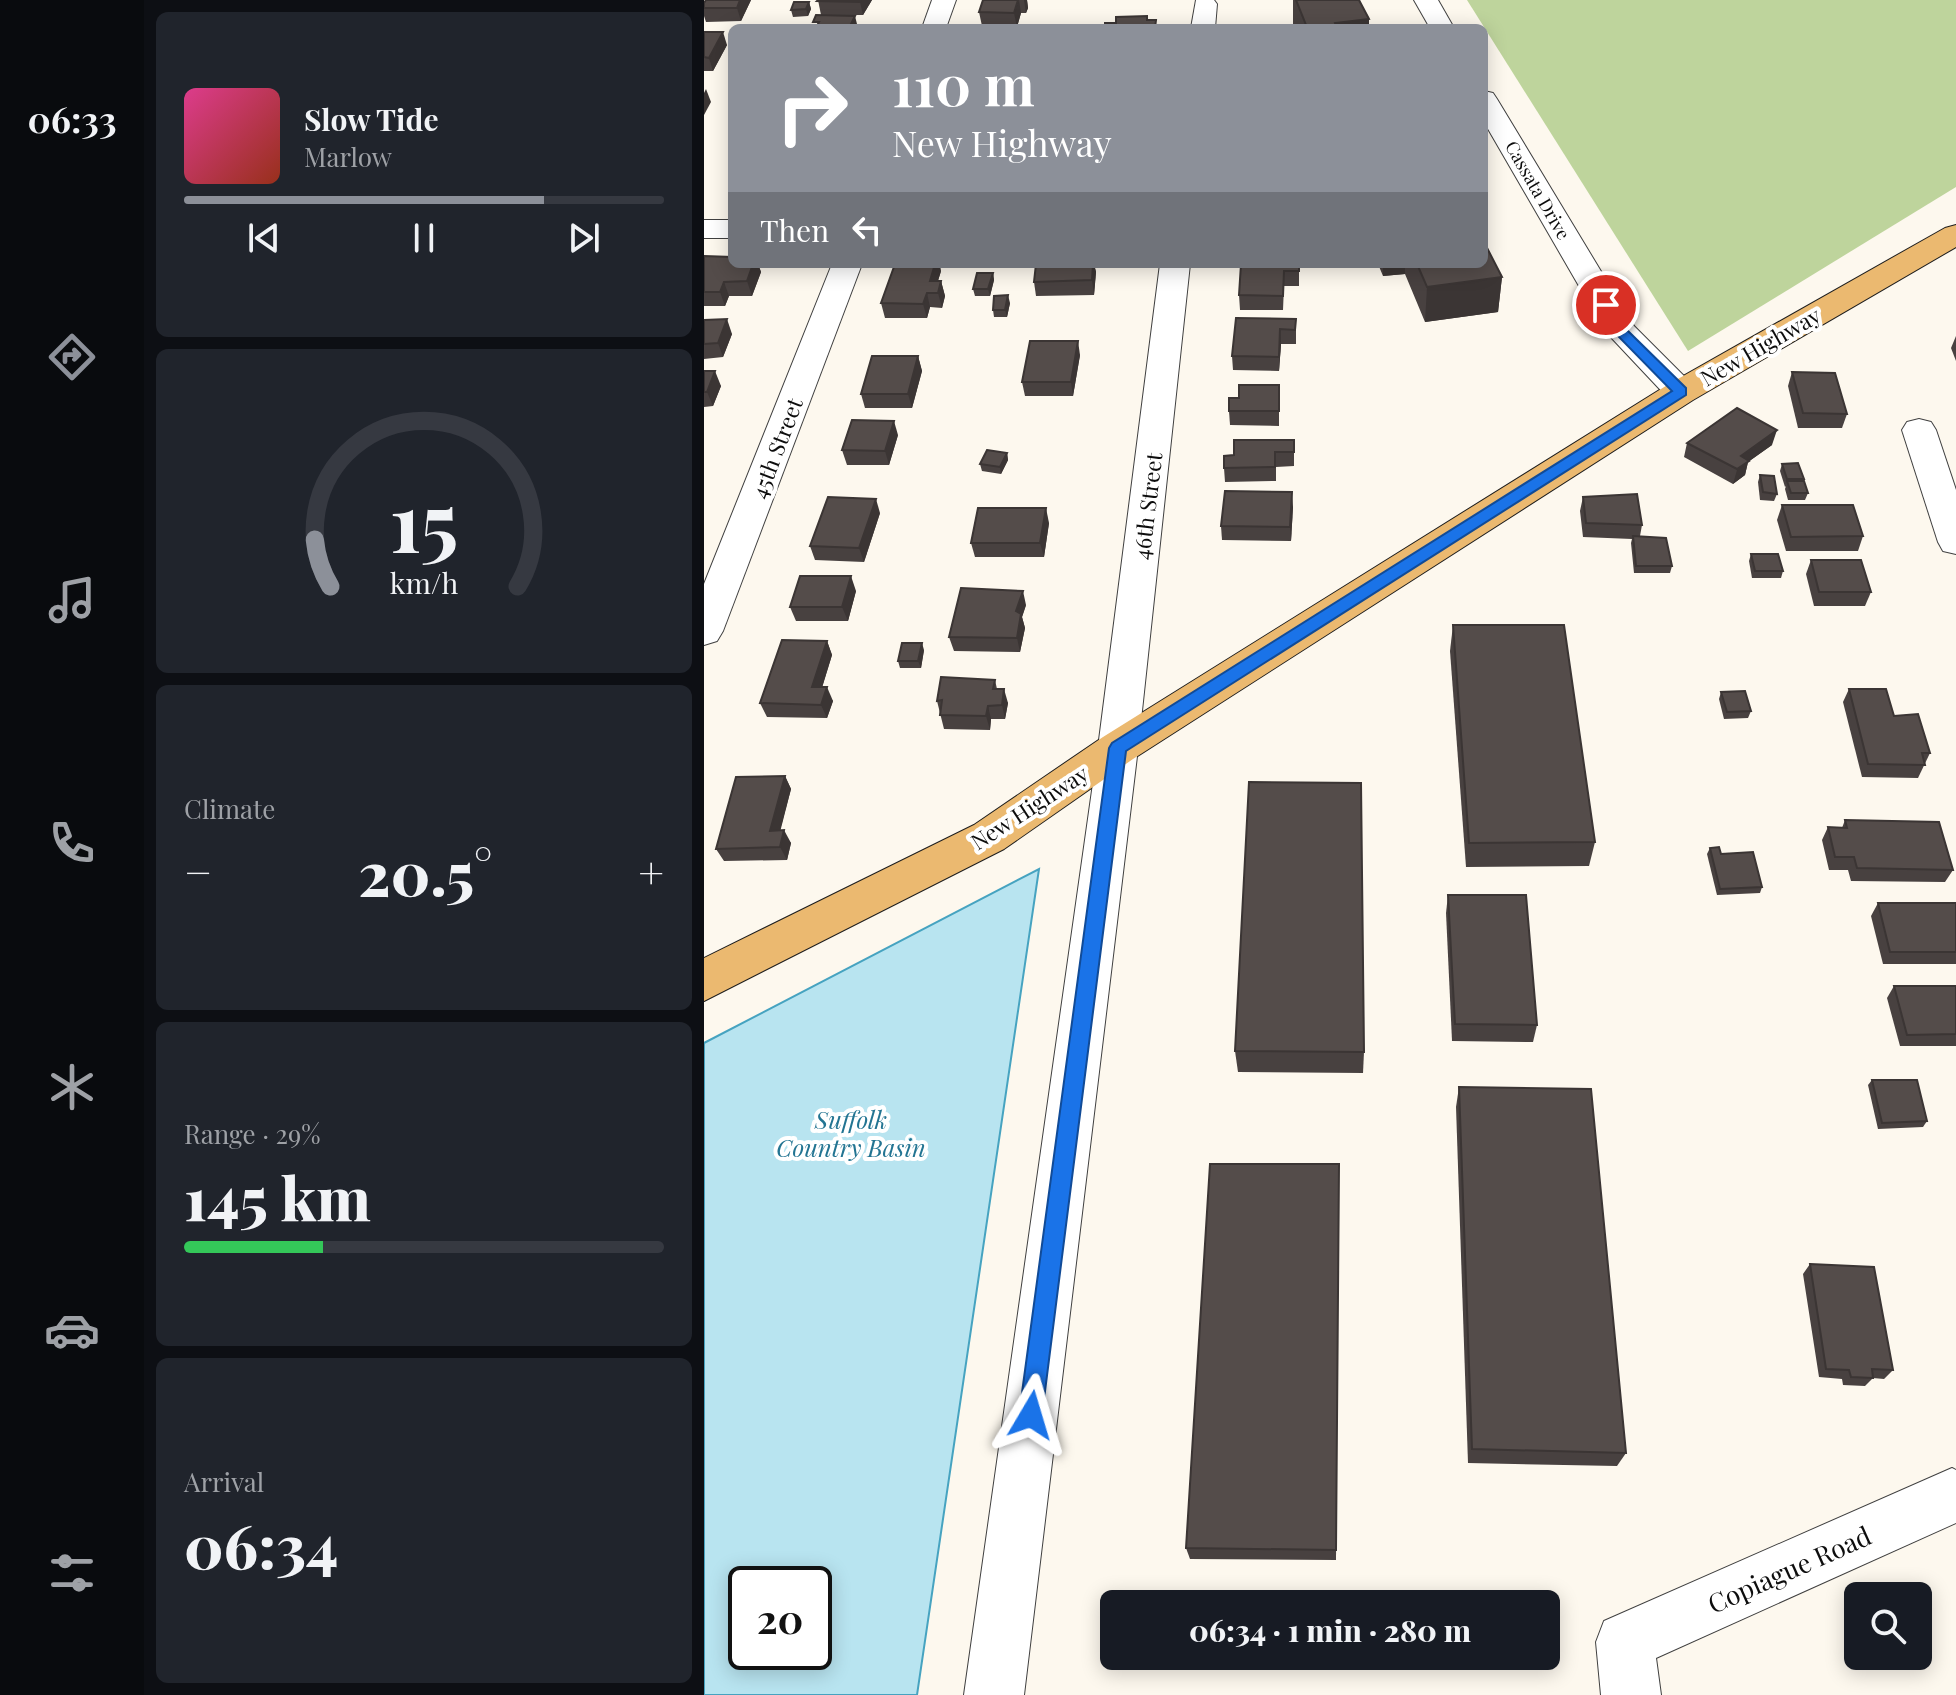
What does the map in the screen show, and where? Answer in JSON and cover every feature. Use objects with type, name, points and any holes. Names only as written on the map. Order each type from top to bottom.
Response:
[{"type":"main road","name":"New Highway","points":[[704,981],[989,837],[1118,748],[1681,392],[1956,234]]},
{"type":"street","points":[[935,24],[944,0]]},
{"type":"street","points":[[1426,0],[1440,24]]},
{"type":"street","name":"Cassata Drive","points":[[1488,106],[1621,331],[1681,392]]},
{"type":"street","points":[[704,229],[728,229]]},
{"type":"street","name":"45th Street","points":[[704,631],[845,268]]},
{"type":"street","name":"46th Street","points":[[994,1695],[1118,748],[1175,268]]},
{"type":"street","points":[[1919,430],[1956,542]]},
{"type":"street","name":"Copiague Road","points":[[1628,1668],[1952,1496]]},
{"type":"green space","points":[[1467,0],[1956,0],[1956,187],[1688,351],[1488,33],[1488,24],[1482,24]]},
{"type":"water","name":"Suffolk Country Basin","points":[[1039,869],[917,1695],[704,1695],[704,1043]]},
{"type":"building","points":[[706,0],[740,0],[737,8],[704,8]]},
{"type":"building","points":[[818,0],[861,0],[860,2]]},
{"type":"building","points":[[983,0],[1018,0],[1014,13],[979,12]]},
{"type":"building","points":[[1296,0],[1359,0],[1369,19],[1335,24],[1306,24]]},
{"type":"building","points":[[794,2],[809,2],[806,9],[791,10]]},
{"type":"building","points":[[816,15],[855,16],[851,24],[813,22]]},
{"type":"building","points":[[1147,16],[1147,20],[1156,20],[1156,24],[1105,24],[1116,23],[1116,17]]},
{"type":"building","points":[[704,32],[723,32],[709,58],[704,57]]},
{"type":"building","points":[[1488,250],[1502,277],[1427,287],[1419,268],[1488,268]]},
{"type":"building","points":[[704,256],[728,257],[728,268],[752,268],[747,281],[724,282],[720,292],[704,292]]},
{"type":"building","points":[[894,268],[934,268],[930,281],[941,281],[938,293],[927,293],[923,304],[881,303]]},
{"type":"building","points":[[1036,268],[1093,268],[1092,280],[1034,282]]},
{"type":"building","points":[[1241,268],[1299,268],[1299,271],[1284,271],[1283,296],[1239,295]]},
{"type":"building","points":[[977,273],[993,273],[988,289],[973,289]]},
{"type":"building","points":[[1008,295],[1005,310],[993,310],[994,296]]},
{"type":"building","points":[[1236,318],[1296,319],[1295,330],[1280,329],[1279,357],[1232,356]]},
{"type":"building","points":[[727,319],[718,343],[704,344],[704,320]]},
{"type":"building","points":[[1030,341],[1078,341],[1071,382],[1022,382]]},
{"type":"building","points":[[872,356],[918,356],[908,394],[861,394]]},
{"type":"building","points":[[704,371],[715,371],[707,392],[704,392]]},
{"type":"building","points":[[1792,372],[1835,373],[1847,414],[1803,413]]},
{"type":"building","points":[[1239,385],[1279,385],[1279,411],[1229,411],[1229,398],[1239,398]]},
{"type":"building","points":[[1737,408],[1777,430],[1741,456],[1749,461],[1737,469],[1687,443]]},
{"type":"building","points":[[852,420],[894,421],[885,451],[842,450]]},
{"type":"building","points":[[1234,440],[1294,440],[1294,452],[1275,452],[1275,467],[1224,468],[1224,456],[1234,455]]},
{"type":"building","points":[[987,450],[1007,453],[1000,467],[980,464]]},
{"type":"building","points":[[1798,463],[1804,479],[1787,479],[1782,464]]},
{"type":"building","points":[[1760,475],[1774,476],[1777,494],[1763,492]]},
{"type":"building","points":[[1787,481],[1804,481],[1808,493],[1791,493]]},
{"type":"building","points":[[1225,491],[1292,492],[1290,527],[1221,526]]},
{"type":"building","points":[[1637,494],[1642,525],[1586,523],[1583,497]]},
{"type":"building","points":[[828,497],[876,499],[859,548],[810,546]]},
{"type":"building","points":[[1782,505],[1853,505],[1863,536],[1791,537]]},
{"type":"building","points":[[978,508],[1046,508],[1040,543],[971,543]]},
{"type":"building","points":[[1633,536],[1666,538],[1672,566],[1636,566]]},
{"type":"building","points":[[1751,554],[1778,554],[1783,571],[1755,571]]},
{"type":"building","points":[[1811,560],[1861,560],[1871,592],[1819,592]]},
{"type":"building","points":[[800,576],[851,576],[842,607],[790,607]]},
{"type":"building","points":[[961,588],[1023,591],[1016,611],[1021,614],[1017,638],[949,637]]},
{"type":"building","points":[[1453,625],[1564,625],[1595,842],[1469,843]]},
{"type":"building","points":[[782,640],[827,641],[812,687],[827,687],[821,705],[760,703]]},
{"type":"building","points":[[902,643],[922,643],[918,661],[898,661]]},
{"type":"building","points":[[941,677],[995,680],[993,689],[1004,689],[1002,705],[988,706],[986,716],[940,715],[942,700],[937,701]]},
{"type":"building","points":[[1849,689],[1886,689],[1894,716],[1918,714],[1930,753],[1922,753],[1925,765],[1868,764]]},
{"type":"building","points":[[1745,691],[1751,711],[1727,712],[1721,692]]},
{"type":"building","points":[[785,776],[770,831],[784,830],[780,847],[716,849],[736,777]]},
{"type":"building","points":[[1249,782],[1361,783],[1364,1052],[1235,1051]]},
{"type":"building","points":[[1845,820],[1939,822],[1953,870],[1857,868],[1854,857],[1835,857],[1828,827],[1847,828]]},
{"type":"building","points":[[1719,847],[1721,854],[1753,852],[1762,887],[1720,889],[1710,848]]},
{"type":"building","points":[[1448,895],[1526,895],[1537,1025],[1455,1024]]},
{"type":"building","points":[[1878,903],[1956,903],[1956,952],[1890,952]]},
{"type":"building","points":[[1894,986],[1956,986],[1956,1034],[1907,1035]]},
{"type":"building","points":[[1872,1080],[1917,1080],[1927,1121],[1882,1123]]},
{"type":"building","points":[[1459,1087],[1591,1089],[1626,1453],[1472,1449]]},
{"type":"building","points":[[1210,1164],[1339,1164],[1336,1550],[1186,1548]]},
{"type":"building","points":[[1810,1264],[1874,1267],[1893,1370],[1872,1369],[1873,1378],[1851,1377],[1849,1370],[1826,1369]]},
{"type":"route","points":[[1031,1415],[1118,748],[1681,392],[1621,331],[1606,305]]}]
